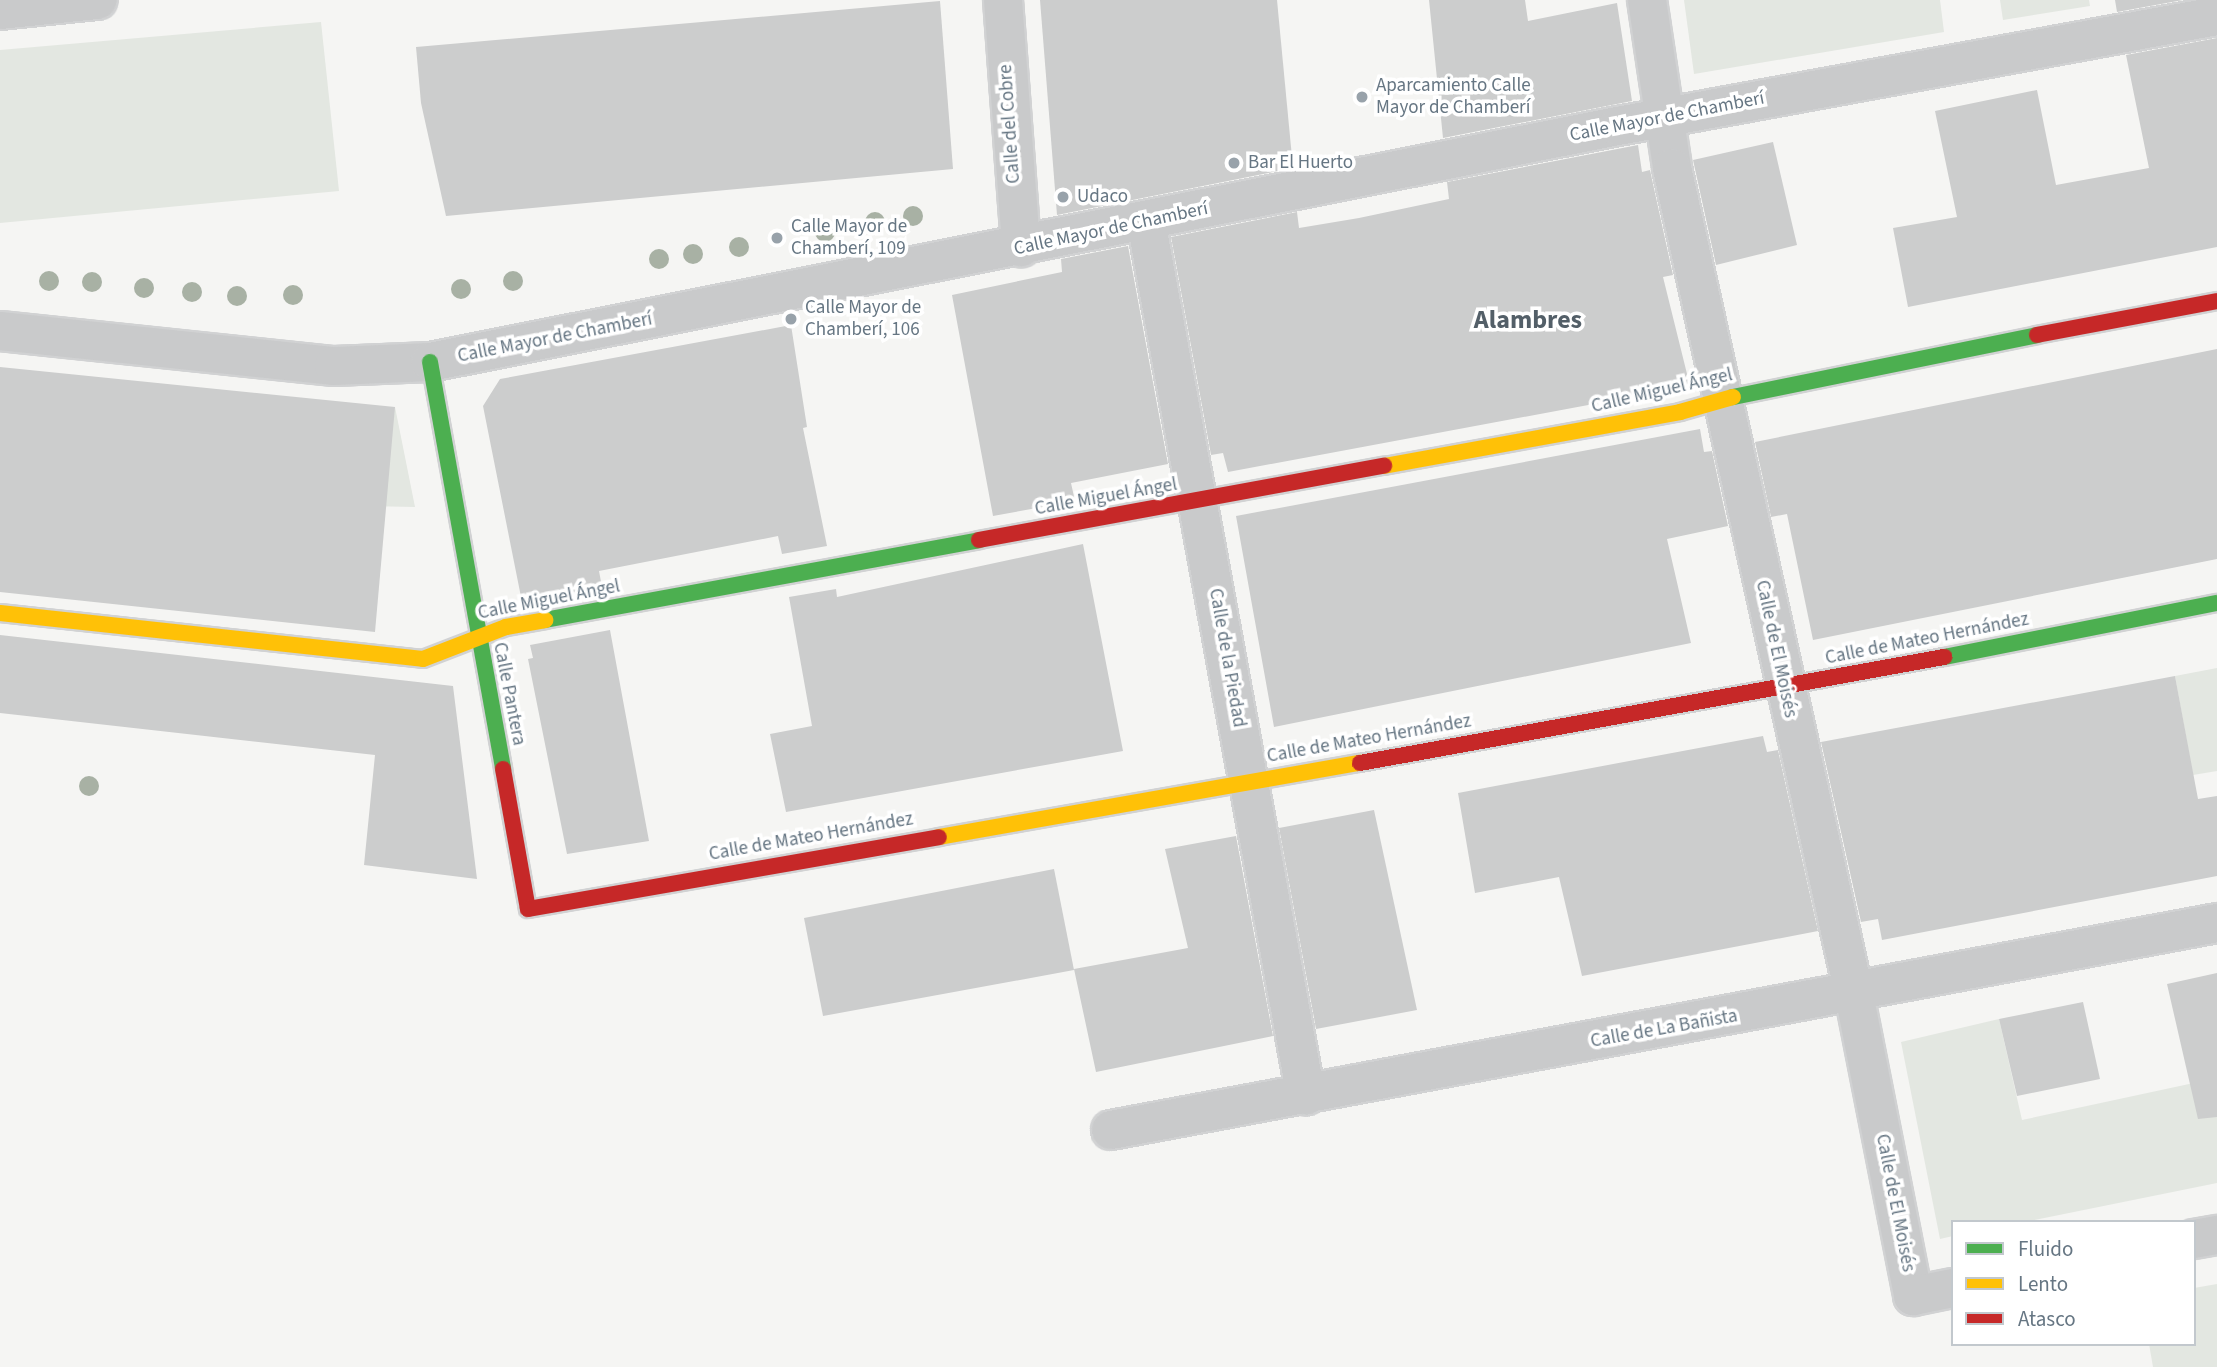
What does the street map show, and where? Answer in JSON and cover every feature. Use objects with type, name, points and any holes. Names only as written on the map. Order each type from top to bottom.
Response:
[{"type":"street","points":[[0,10],[97,0]]},
{"type":"street","name":"Calle del Cobre","points":[[1003,0],[1021,247]]},
{"type":"street","name":"Calle de El Moisés","points":[[1647,0],[1662,118],[1725,399],[1784,688],[1854,994],[1913,1296],[1951,1288]]},
{"type":"street","name":"Calle Mayor de Chamberí","points":[[0,331],[334,366],[430,362],[1662,118],[2217,16]]},
{"type":"street","name":"Calle de la Piedad","points":[[1146,221],[1306,1095]]},
{"type":"street","name":"Calle Miguel Ángel","points":[[0,613],[423,659],[477,635],[1680,412],[1770,386],[2217,301]]},
{"type":"street","name":"Calle Pantera","points":[[430,362],[528,909]]},
{"type":"street","name":"Calle de Mateo Hernández","points":[[528,909],[1784,688],[2217,603]]},
{"type":"street","name":"Calle de La Bañista","points":[[1111,1130],[1854,994],[2217,923]]},
{"type":"street","points":[[2196,1239],[2217,1235]]},
{"type":"shaded area","points":[[1684,0],[1940,0],[1944,32],[1694,74]]},
{"type":"shaded area","points":[[2000,0],[2089,0],[2090,6],[2003,20]]},
{"type":"shaded area","points":[[321,22],[339,191],[0,223],[0,50]]},
{"type":"shaded area","points":[[395,407],[415,507],[365,506]]},
{"type":"shaded area","points":[[2217,668],[2217,771],[2193,775],[2175,676]]},
{"type":"shaded area","points":[[1999,1019],[2022,1120],[2217,1078],[2217,1183],[2035,1220],[1951,1220],[1951,1236],[1940,1239],[1901,1042]]},
{"type":"shaded area","points":[[2217,1284],[2217,1367],[2153,1367],[2149,1346],[2196,1346],[2196,1288]]},
{"type":"building","points":[[1040,0],[1277,0],[1293,168],[1057,215]]},
{"type":"building","points":[[1429,0],[1525,0],[1528,21],[1617,3],[1632,101],[1443,138]]},
{"type":"building","points":[[2115,0],[2183,0],[2117,12]]},
{"type":"building","points":[[940,1],[953,169],[446,216],[421,103],[416,47]]},
{"type":"building","points":[[2217,38],[2217,247],[1908,307],[1893,228],[1957,217],[1935,111],[2037,90],[2056,185],[2149,168],[2126,55]]},
{"type":"building","points":[[1773,142],[1797,245],[1716,265],[1693,160]]},
{"type":"building","points":[[1638,145],[1642,172],[1650,170],[1673,275],[1663,277],[1690,386],[1228,472],[1223,453],[1211,455],[1171,237],[1297,212],[1299,228],[1359,218],[1449,199],[1447,182]]},
{"type":"building","points":[[1128,246],[1168,464],[1071,483],[1075,501],[993,516],[952,295],[1062,272],[1061,259]]},
{"type":"building","points":[[791,325],[807,427],[803,428],[827,546],[782,554],[778,536],[599,571],[602,587],[522,602],[483,406],[500,379]]},
{"type":"building","points":[[2217,349],[2217,559],[1813,640],[1787,514],[1771,517],[1755,442]]},
{"type":"building","points":[[0,367],[395,407],[375,632],[0,592]]},
{"type":"building","points":[[1700,429],[1704,452],[1712,451],[1728,526],[1667,539],[1691,643],[1274,727],[1236,516]]},
{"type":"building","points":[[1083,544],[1123,751],[786,812],[770,734],[812,726],[789,597],[836,589],[837,597]]},
{"type":"building","points":[[610,630],[649,841],[567,854],[528,659],[533,658],[530,645]]},
{"type":"building","points":[[0,635],[453,686],[477,879],[364,865],[375,755],[0,713]]},
{"type":"building","points":[[2175,676],[2198,799],[2217,796],[2217,876],[1882,940],[1878,919],[1861,922],[1821,742]]},
{"type":"building","points":[[1763,736],[1767,752],[1778,750],[1818,931],[1582,976],[1559,877],[1475,893],[1458,793]]},
{"type":"building","points":[[1374,810],[1417,1010],[1316,1029],[1279,828]]},
{"type":"building","points":[[1236,836],[1273,1036],[1096,1072],[1074,969],[1188,948],[1165,849]]},
{"type":"building","points":[[1054,869],[1074,970],[823,1016],[804,918]]},
{"type":"building","points":[[2217,973],[2217,1117],[2198,1119],[2167,984]]},
{"type":"building","points":[[2083,1002],[2100,1079],[2017,1096],[1999,1019]]},
{"type":"traffic: fast","points":[[1733,397],[2037,335]]},
{"type":"traffic: fast","points":[[430,362],[503,769]]},
{"type":"traffic: fast","points":[[545,620],[979,540]]},
{"type":"traffic: fast","points":[[1944,657],[2217,603]]},
{"type":"traffic: slow","points":[[1384,466],[1680,412],[1733,397]]},
{"type":"traffic: slow","points":[[0,613],[423,659],[506,627],[545,620]]},
{"type":"traffic: slow","points":[[939,837],[1360,763]]},
{"type":"traffic: jam","points":[[2037,335],[2217,301]]},
{"type":"traffic: jam","points":[[979,540],[1384,466]]},
{"type":"traffic: jam","points":[[1360,763],[1944,657]]},
{"type":"traffic: jam","points":[[503,769],[528,909],[939,837]]},
{"type":"place","name":"Aparcamiento Calle Mayor de Chamberí","points":[[1362,97]]},
{"type":"place","name":"Bar El Huerto","points":[[1234,163]]},
{"type":"place","name":"Udaco","points":[[1063,197]]},
{"type":"place","name":"Calle Mayor de Chamberí, 109","points":[[777,238]]},
{"type":"place","name":"Calle Mayor de Chamberí, 106","points":[[791,319]]},
{"type":"district","name":"Alambres","points":[[1528,320]]}]
